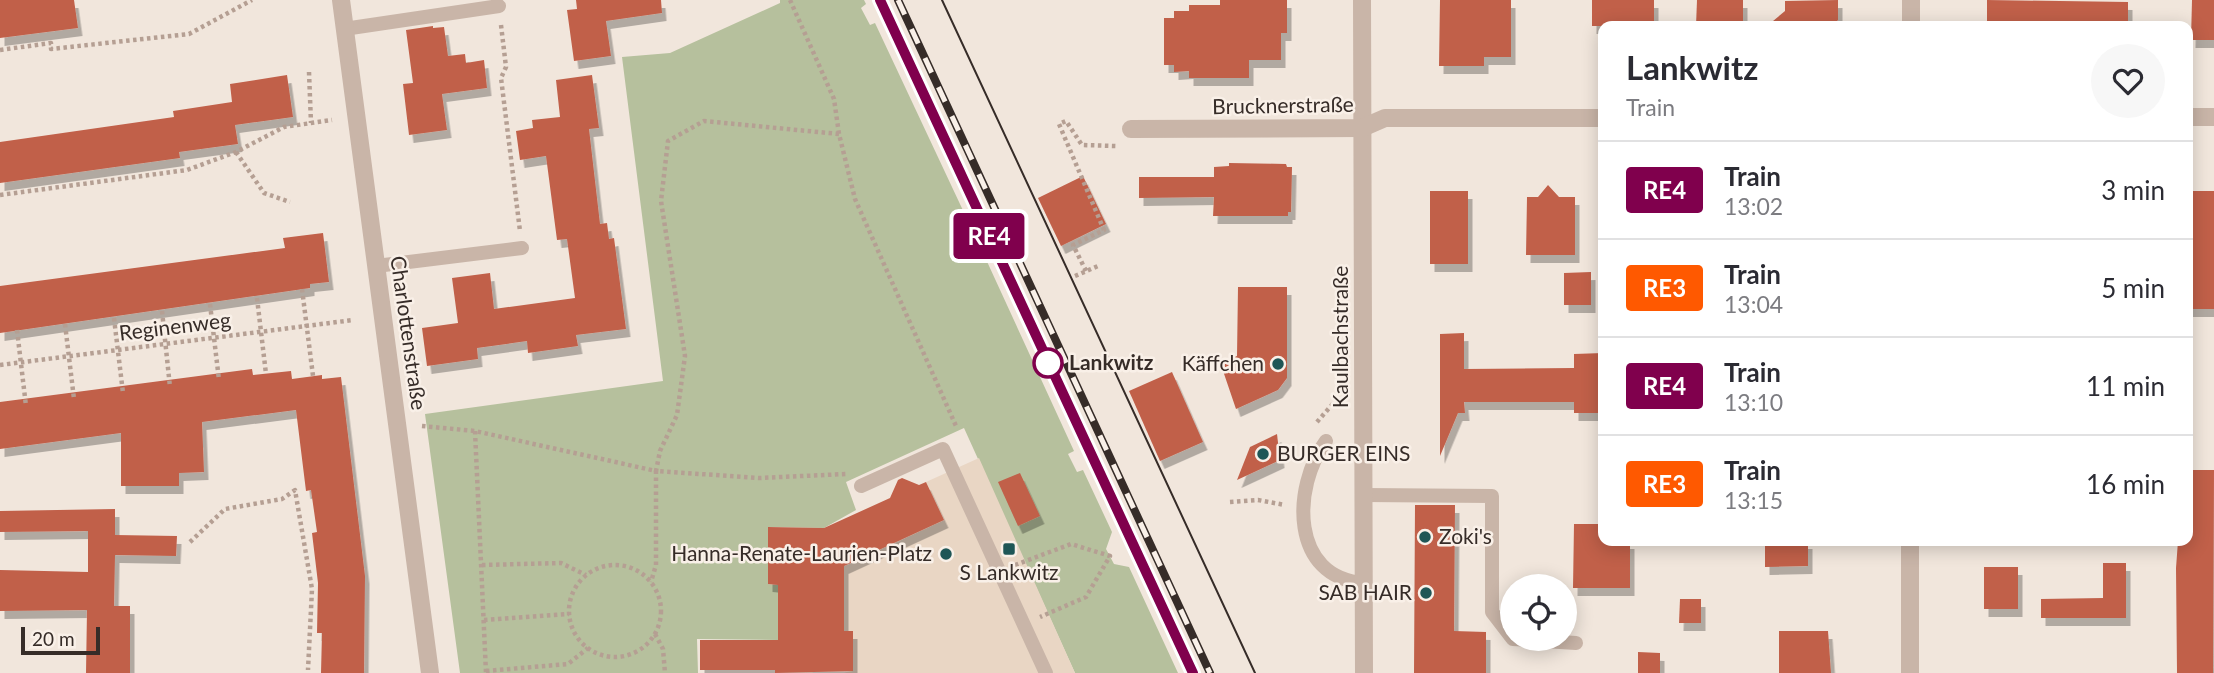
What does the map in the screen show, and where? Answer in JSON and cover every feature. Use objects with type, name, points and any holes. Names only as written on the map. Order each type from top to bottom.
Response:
[{"type":"street","name":"Charlottenstraße","points":[[341,0],[430,673]]},
{"type":"street","name":"Kaulbachstraße","points":[[1362,0],[1364,673]]},
{"type":"street","points":[[1911,0],[1911,21]]},
{"type":"street","points":[[2193,117],[2214,117]]},
{"type":"street","name":"Brucknerstraße","points":[[1131,129],[1222,131],[1249,128],[1362,128],[1385,118],[1598,118]]},
{"type":"street","points":[[1910,546],[1910,673]]},
{"type":"lane","points":[[345,29],[499,6]]},
{"type":"lane","points":[[376,266],[522,248]]},
{"type":"lane","points":[[1326,441],[1314,457],[1305,483],[1304,527],[1310,547],[1323,566],[1349,582],[1364,583]]},
{"type":"lane","points":[[861,486],[943,449],[1046,673]]},
{"type":"lane","points":[[1364,495],[1492,496],[1492,612],[1500,622]]},
{"type":"path","points":[[0,50],[51,43],[51,50],[111,39],[189,34],[253,0]]},
{"type":"path","points":[[790,0],[834,99],[839,134],[855,199],[956,426],[944,431]]},
{"type":"path","points":[[499,6],[506,67],[500,78],[522,248]]},
{"type":"path","points":[[309,72],[311,123]]},
{"type":"path","points":[[0,195],[187,170],[236,152],[284,127],[332,120]]},
{"type":"path","points":[[651,582],[656,565],[656,471],[660,451],[677,415],[685,356],[661,201],[667,141],[704,121],[839,134]]},
{"type":"path","points":[[1086,271],[1073,245],[1104,230],[1059,124],[1066,121],[1082,145],[1121,146]]},
{"type":"path","points":[[236,152],[264,193],[289,202]]},
{"type":"path","points":[[1075,276],[1098,266]]},
{"type":"path","points":[[302,289],[313,376]]},
{"type":"path","points":[[257,298],[266,374]]},
{"type":"path","points":[[210,304],[219,380]]},
{"type":"path","points":[[162,311],[170,387]]},
{"type":"path","points":[[114,317],[124,393]]},
{"type":"path","name":"Reginenweg","points":[[0,365],[353,320]]},
{"type":"path","points":[[65,324],[74,399]]},
{"type":"path","points":[[17,330],[26,406]]},
{"type":"path","points":[[422,426],[475,432],[656,471],[760,478],[849,474]]},
{"type":"path","points":[[475,432],[486,672],[568,664],[588,648]]},
{"type":"path","points":[[190,542],[225,509],[282,499],[295,490],[312,589],[308,670]]},
{"type":"path","points":[[1230,502],[1258,500],[1286,505]]},
{"type":"path","points":[[999,571],[1071,544],[1110,556],[1086,597],[1023,624]]},
{"type":"path","points":[[482,565],[561,563],[587,575]]},
{"type":"path","points":[[620,566],[640,573],[651,582],[661,608],[655,634],[637,652],[625,656],[599,654],[578,639],[569,614],[571,599],[587,575],[599,568],[620,566]]},
{"type":"path","points":[[484,620],[569,614]]},
{"type":"path","points":[[655,634],[663,649],[665,673]]},
{"type":"green space","points":[[780,0],[864,0],[866,4],[861,8],[870,25],[875,23],[975,236],[969,239],[977,257],[984,255],[1074,451],[1068,454],[1077,472],[1083,470],[1112,532],[1106,549],[1114,564],[1129,567],[1178,673],[1075,673],[964,428],[846,482],[856,510],[824,528],[768,527],[768,584],[778,585],[778,640],[697,639],[698,673],[460,673],[425,414],[663,381],[622,57],[670,53],[780,3]]},
{"type":"shaded area","name":"Hanna-Renate-Laurien-Platz","points":[[979,458],[1075,673],[844,673],[853,670],[853,632],[844,631],[844,566],[944,520],[926,482]]},
{"type":"building","points":[[0,0],[74,0],[78,28],[0,38]]},
{"type":"building","points":[[576,0],[661,0],[662,13],[606,21],[611,56],[574,61],[567,10],[577,9]]},
{"type":"building","points":[[1220,0],[1287,0],[1287,33],[1281,33],[1281,60],[1249,60],[1249,78],[1189,78],[1189,71],[1174,72],[1174,65],[1164,65],[1164,18],[1174,18],[1174,11],[1189,11],[1189,5],[1220,5]]},
{"type":"building","points":[[1440,0],[1511,0],[1511,57],[1484,57],[1484,66],[1439,66]]},
{"type":"building","points":[[1592,0],[1654,0],[1654,21],[1598,21],[1598,26],[1592,26]]},
{"type":"building","points":[[1697,0],[1743,0],[1743,21],[1696,21]]},
{"type":"building","points":[[1838,0],[1838,20],[1773,21],[1785,11],[1785,1]]},
{"type":"building","points":[[1987,0],[2128,2],[2128,21],[1987,21]]},
{"type":"building","points":[[2192,0],[2214,0],[2214,40],[2193,40]]},
{"type":"building","points":[[444,27],[448,56],[465,54],[466,63],[484,60],[487,88],[442,94],[447,130],[409,135],[403,84],[413,83],[406,30]]},
{"type":"building","points":[[287,75],[293,117],[235,125],[238,144],[179,152],[180,158],[0,183],[0,142],[174,117],[173,111],[232,102],[230,84]]},
{"type":"building","points":[[592,75],[599,128],[589,129],[600,224],[607,223],[609,239],[614,238],[626,329],[576,335],[578,346],[528,353],[527,341],[477,348],[478,359],[427,366],[422,328],[458,323],[452,278],[490,273],[494,309],[575,298],[567,239],[557,240],[546,156],[520,160],[516,131],[533,128],[532,120],[560,117],[556,80]]},
{"type":"building","points":[[1229,163],[1286,164],[1287,167],[1292,167],[1291,212],[1288,212],[1288,216],[1213,216],[1214,197],[1139,198],[1139,177],[1214,177],[1214,167],[1229,166]]},
{"type":"building","points":[[1083,176],[1106,224],[1061,246],[1038,198]]},
{"type":"building","points":[[1548,185],[1559,197],[1575,197],[1575,255],[1526,255],[1527,197],[1538,197]]},
{"type":"building","points":[[1430,191],[1468,191],[1468,264],[1430,264]]},
{"type":"building","points":[[2193,191],[2214,191],[2214,309],[2193,309]]},
{"type":"building","points":[[323,233],[329,282],[310,284],[310,288],[0,333],[0,286],[285,248],[283,238]]},
{"type":"building","points":[[1591,272],[1591,305],[1564,305],[1564,273]]},
{"type":"building","points":[[1238,287],[1287,287],[1287,378],[1278,390],[1236,409],[1220,362],[1237,356]]},
{"type":"building","points":[[1464,333],[1464,369],[1574,368],[1574,354],[1598,353],[1598,413],[1574,413],[1574,402],[1464,402],[1465,413],[1458,413],[1440,456],[1440,334]]},
{"type":"building","points":[[252,369],[253,375],[291,371],[292,379],[322,375],[322,379],[341,377],[365,576],[364,673],[321,673],[322,633],[317,633],[318,583],[312,533],[317,532],[311,490],[306,491],[296,410],[202,422],[204,472],[179,473],[179,486],[121,486],[121,433],[0,449],[0,402]]},
{"type":"building","points":[[1172,372],[1203,442],[1160,461],[1129,391]]},
{"type":"building","name":"BURGER EINS","points":[[1277,434],[1280,460],[1237,480],[1250,447]]},
{"type":"building","points":[[2193,470],[2214,470],[2213,673],[2177,673],[2178,546],[2193,546]]},
{"type":"building","points":[[1020,473],[1040,516],[1018,526],[998,482]]},
{"type":"building","points":[[902,478],[919,485],[926,482],[944,520],[844,566],[844,631],[853,631],[853,671],[775,673],[775,670],[700,670],[700,640],[778,640],[778,585],[768,584],[768,527],[824,528],[890,498],[898,480]]},
{"type":"building","points":[[1415,505],[1455,505],[1454,631],[1486,632],[1486,673],[1414,673]]},
{"type":"building","points":[[115,509],[115,535],[177,536],[176,556],[115,555],[114,606],[130,606],[130,673],[86,673],[87,610],[0,611],[0,570],[88,572],[88,531],[0,532],[0,511]]},
{"type":"building","points":[[1574,524],[1598,524],[1598,546],[1630,546],[1630,588],[1577,588],[1577,574],[1573,574]]},
{"type":"building","points":[[1765,546],[1808,546],[1808,566],[1765,567]]},
{"type":"building","points":[[2103,563],[2126,563],[2126,618],[2041,618],[2041,599],[2103,598]]},
{"type":"building","points":[[1984,567],[2018,567],[2018,609],[1984,609]]},
{"type":"building","points":[[1680,599],[1701,599],[1701,623],[1679,623]]},
{"type":"building","points":[[1779,631],[1828,631],[1831,673],[1779,673]]},
{"type":"building","points":[[1638,652],[1660,653],[1660,673],[1638,673]]},
{"type":"tram line","points":[[942,0],[1255,673]]},
{"type":"railway","points":[[880,0],[1193,673]]},
{"type":"railway","points":[[898,0],[1210,673]]},
{"type":"train","name":"RE4","points":[[880,0],[1193,673]]},
{"type":"place","name":"Lankwitz","points":[[1048,363]]},
{"type":"place","name":"Käffchen","points":[[1278,364]]},
{"type":"place","name":"BURGER EINS","points":[[1263,454]]},
{"type":"place","name":"Zoki's","points":[[1425,537]]},
{"type":"place","name":"S Lankwitz","points":[[1009,549]]},
{"type":"place","name":"Hanna-Renate-Laurien-Platz","points":[[946,554]]},
{"type":"place","name":"SAB HAIR","points":[[1426,593]]}]
